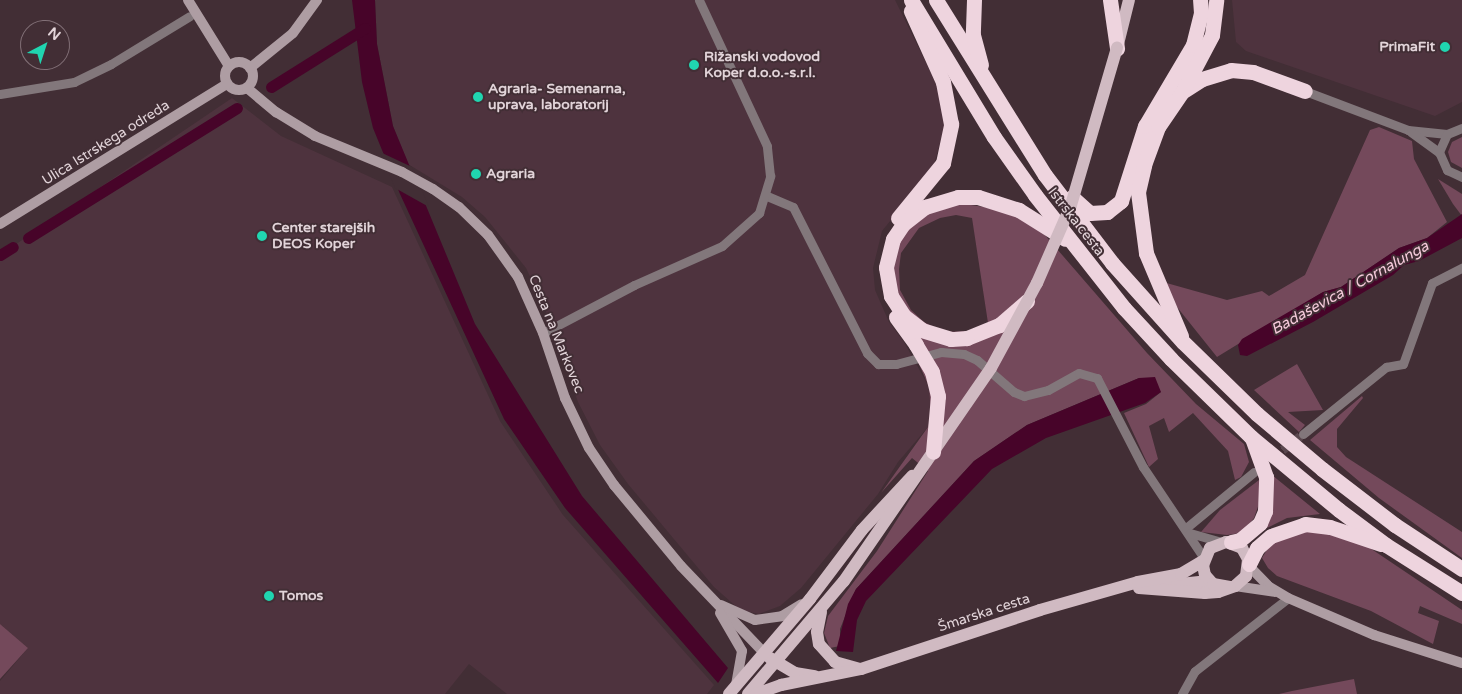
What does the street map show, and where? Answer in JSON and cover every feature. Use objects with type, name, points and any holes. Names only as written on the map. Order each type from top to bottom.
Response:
[{"type":"highway","name":"Istrska cesta","points":[[911,0],[994,137],[1070,241],[1164,352],[1251,437],[1386,545]]},
{"type":"highway","points":[[911,0],[915,27],[935,63],[952,115],[949,146],[943,163],[889,230],[880,254],[879,277],[885,302],[916,352],[932,372],[938,396],[933,452]]},
{"type":"highway","name":"Istrska cesta","points":[[936,0],[1045,174],[1112,263],[1183,342],[1257,414],[1322,469],[1395,525],[1462,569]]},
{"type":"highway","points":[[974,0],[973,35],[985,81]]},
{"type":"highway","points":[[1110,0],[1117,48]]},
{"type":"highway","points":[[1045,174],[1090,213],[1107,212],[1121,202],[1145,126],[1193,45],[1201,13],[1200,0]]},
{"type":"highway","points":[[1183,342],[1146,253],[1138,192],[1144,165],[1158,127],[1182,92],[1212,35],[1216,0]]},
{"type":"highway","points":[[1182,92],[1202,78],[1231,70],[1254,72],[1305,91]]},
{"type":"highway","points":[[1030,298],[999,325],[967,338],[951,339],[922,330],[904,316],[891,296],[886,267],[893,239],[915,212],[958,197],[992,199],[1019,210],[1070,241]]},
{"type":"highway","points":[[1226,542],[1240,540],[1260,523],[1265,511],[1266,477],[1251,437]]},
{"type":"highway","points":[[1249,565],[1257,548],[1279,530],[1305,524],[1330,527],[1366,542],[1386,545],[1462,593]]},
{"type":"main road","points":[[748,694],[844,581],[922,466],[976,391],[1030,298],[1071,205],[1117,48],[1129,0]]},
{"type":"main road","points":[[733,690],[810,599],[893,493],[922,466]]},
{"type":"main road","points":[[1119,590],[1138,582],[1181,574],[1203,559],[1210,548],[1226,542],[1244,551],[1249,565],[1246,576],[1232,587],[1205,593],[1139,588]]},
{"type":"main road","points":[[1203,559],[1209,581]]},
{"type":"main road","points":[[1119,590],[1209,581],[1217,586],[1232,587]]},
{"type":"main road","name":"Šmarska cesta","points":[[756,694],[781,685],[828,678],[861,669],[1040,610],[1119,590]]},
{"type":"main road","points":[[821,609],[816,632],[819,644],[835,662],[861,669]]},
{"type":"main road","name":"Cesta na Markovec","points":[[764,653],[776,663],[795,674],[828,678]]},
{"type":"street","points":[[188,0],[229,66]]},
{"type":"street","points":[[250,68],[293,33],[317,0]]},
{"type":"street","points":[[543,334],[634,285],[722,246],[752,222],[767,196],[770,176],[764,137],[699,0]]},
{"type":"street","points":[[2,93],[55,87],[111,64],[190,16]]},
{"type":"street","points":[[241,62],[250,68],[252,80],[247,88],[236,90],[227,84],[224,74],[229,66],[241,62]]},
{"type":"street","name":"Ulica Istrskega odreda","points":[[2,220],[227,84]]},
{"type":"street","name":"Cesta na Markovec","points":[[247,88],[294,124],[433,189],[469,216],[503,254],[518,277],[543,334],[565,398],[590,448],[645,523],[713,602],[764,653]]},
{"type":"street","points":[[1305,91],[1408,130],[1447,134],[1462,128]]},
{"type":"street","points":[[1408,130],[1439,152],[1447,170],[1462,177]]},
{"type":"street","points":[[1439,152],[1447,134]]},
{"type":"street","points":[[767,196],[793,207],[872,359],[887,366],[916,352],[948,351],[971,356],[1014,392],[1024,396],[1038,394],[1072,375],[1085,372],[1097,378],[1152,482],[1188,531],[1203,559]]},
{"type":"street","points":[[1303,434],[1386,367],[1402,364],[1432,283],[1462,268]]},
{"type":"street","points":[[1188,531],[1254,472]]},
{"type":"street","points":[[1188,531],[1226,542]]},
{"type":"street","points":[[1249,565],[1278,593],[1288,598],[1374,635],[1462,663]]},
{"type":"street","points":[[1232,587],[1278,593]]},
{"type":"street","points":[[1182,694],[1195,671],[1288,598]]},
{"type":"street","points":[[713,602],[755,620],[766,620],[782,616],[810,599]]},
{"type":"street","points":[[713,602],[742,651],[733,690]]},
{"type":"shaded area","points":[[375,0],[895,0],[942,95],[946,122],[933,168],[882,231],[873,268],[875,290],[889,322],[904,342],[929,387],[931,415],[928,427],[898,462],[878,494],[801,588],[780,606],[759,614],[740,610],[714,587],[628,484],[600,445],[578,402],[544,306],[526,268],[485,217],[462,197],[408,164],[393,126],[377,44]]},
{"type":"shaded area","points":[[1232,0],[1462,0],[1462,102],[1435,116],[1246,51],[1236,42]]},
{"type":"shaded area","points":[[232,98],[281,136],[392,187],[500,421],[563,515],[714,685],[707,694],[507,694],[469,664],[445,694],[0,694],[0,681],[28,648],[0,624],[0,255]]},
{"type":"shaded area","points":[[1379,127],[1412,141],[1414,159],[1447,222],[1427,238],[1399,248],[1341,287],[1323,292],[1217,357],[1177,307],[1163,282],[1227,300],[1262,291],[1269,296],[1305,275],[1370,130]]},
{"type":"shaded area","points":[[1462,137],[1462,168],[1451,162],[1448,152],[1452,142]]},
{"type":"shaded area","points":[[1438,179],[1462,194],[1462,216],[1453,204]]},
{"type":"shaded area","points":[[958,203],[1010,211],[1044,234],[1147,353],[1196,404],[1244,444],[1249,462],[1241,477],[1235,480],[1228,451],[1193,413],[1169,432],[1164,418],[1149,426],[1158,459],[1149,467],[1124,413],[1146,404],[1161,392],[1139,378],[1027,425],[974,461],[856,589],[840,629],[840,646],[830,648],[824,633],[828,616],[877,551],[928,471],[912,458],[881,493],[928,427],[931,415],[929,387],[918,362],[891,274],[897,241],[916,218]],"holes":[[[956,215],[972,218],[988,323],[968,331],[944,332],[924,322],[911,310],[900,290],[899,269],[901,253],[919,228],[940,218]]]},
{"type":"shaded area","points":[[1297,364],[1323,410],[1288,412],[1305,425],[1299,432],[1254,390]]},
{"type":"shaded area","points":[[1362,396],[1363,398],[1337,429],[1337,447],[1346,457],[1462,532],[1462,558],[1379,498],[1310,440]]},
{"type":"shaded area","points":[[1272,475],[1320,514],[1287,518],[1267,528],[1273,494]]},
{"type":"shaded area","points":[[1259,480],[1261,498],[1254,518],[1247,527],[1240,533],[1227,535],[1201,532],[1220,510]]},
{"type":"shaded area","points":[[1315,529],[1367,546],[1462,610],[1462,624],[1420,606],[1418,613],[1439,621],[1433,644],[1371,611],[1277,576],[1268,568],[1262,558],[1271,543]]},
{"type":"shaded area","points":[[0,624],[28,648],[0,679]]},
{"type":"shaded area","points":[[1354,679],[1357,694],[1279,694],[1292,691]]},
{"type":"water","points":[[352,0],[375,0],[377,44],[393,126],[475,324],[582,496],[728,668],[718,683],[565,508],[504,419],[400,194],[373,128],[362,82]]},
{"type":"water","name":"Badaševica / Cornalunga","points":[[1462,214],[1462,238],[1419,261],[1404,265],[1393,275],[1313,322],[1247,356],[1240,355],[1238,345],[1242,339],[1323,292],[1341,287],[1399,248],[1427,238]]},
{"type":"water","points":[[1155,377],[1161,392],[1145,403],[1046,438],[992,469],[866,601],[857,620],[853,652],[836,651],[848,604],[856,589],[974,461],[1027,425],[1139,378]]},
{"type":"pier","points":[[380,152],[412,167],[429,207],[395,188]]},
{"type":"waterway","points":[[271,87],[365,28]]},
{"type":"waterway","points":[[28,238],[237,108]]},
{"type":"waterway","points":[[0,255],[13,247]]},
{"type":"tunnel","points":[[1272,458],[1303,434]]},
{"type":"place","name":"PrimaFit","points":[[1445,47]]},
{"type":"place","name":"Rižanski vodovod Koper d.o.o.-s.r.l.","points":[[694,65]]},
{"type":"place","name":"Agraria- Semenarna, uprava, laboratorij","points":[[478,97]]},
{"type":"place","name":"Agraria","points":[[476,174]]},
{"type":"place","name":"Center starejših DEOS Koper","points":[[262,236]]},
{"type":"place","name":"Tomos","points":[[269,596]]}]
